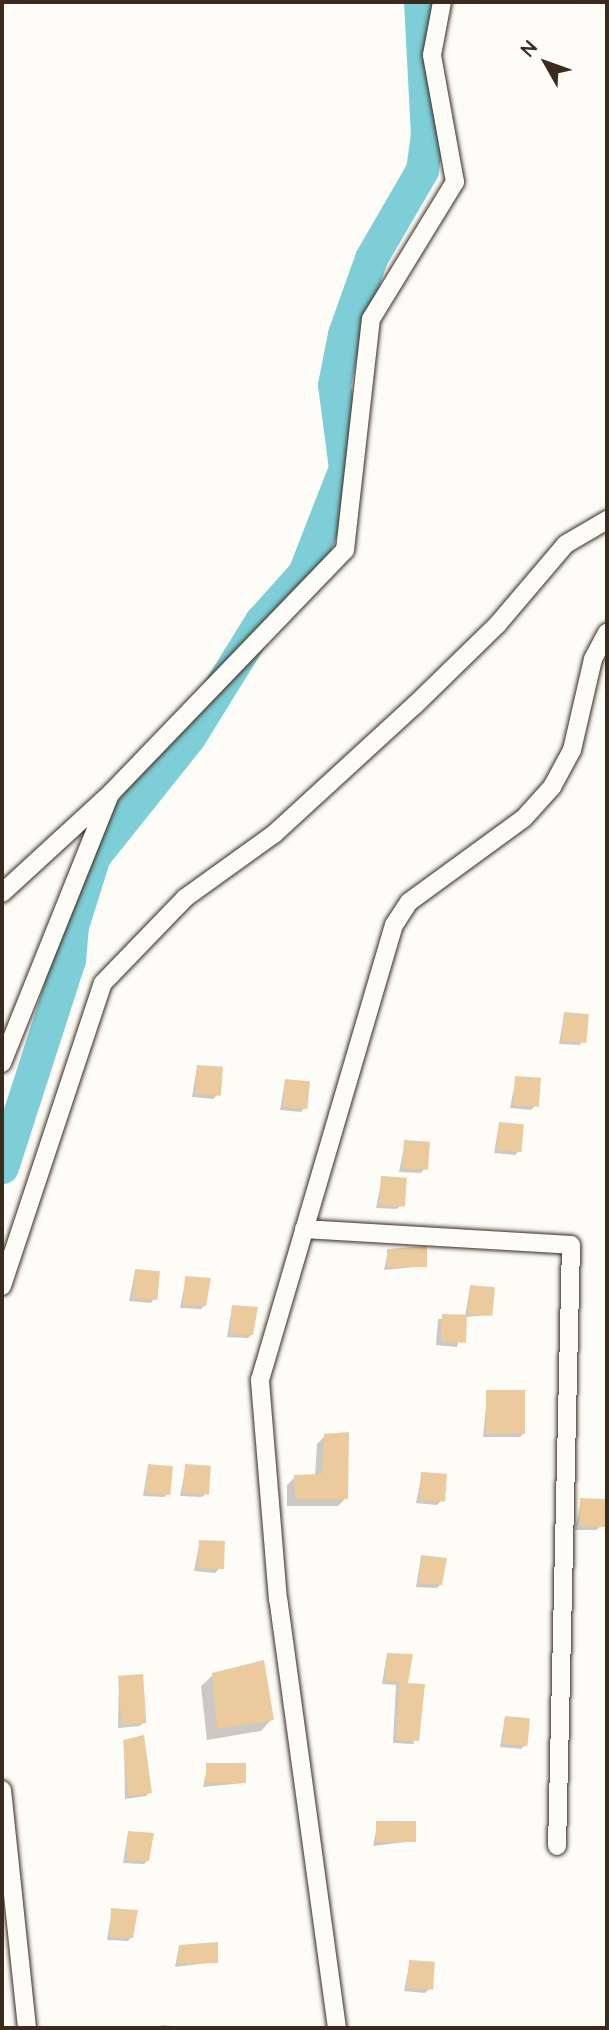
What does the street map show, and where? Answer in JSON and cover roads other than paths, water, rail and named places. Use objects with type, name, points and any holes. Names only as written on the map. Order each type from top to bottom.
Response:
[{"type":"lane","points":[[2,893],[111,793],[345,550],[371,319],[456,182],[432,55],[442,2]]},
{"type":"lane","points":[[2,1286],[103,983],[185,898],[274,834],[424,696],[566,544],[607,520]]},
{"type":"lane","points":[[337,2028],[278,1600],[260,1380],[304,1229],[372,1018],[394,925],[409,902],[524,818],[552,787],[572,750],[593,659],[607,633]]},
{"type":"lane","points":[[2,1063],[111,793]]},
{"type":"lane","points":[[304,1229],[570,1245],[557,1846]]},
{"type":"lane","points":[[2,1790],[27,2028]]},
{"type":"waterway","points":[[2,1167],[69,960],[72,926],[94,856],[189,737],[261,621],[304,573],[345,468],[334,385],[344,334],[371,258],[422,170],[427,135],[420,2]]}]
